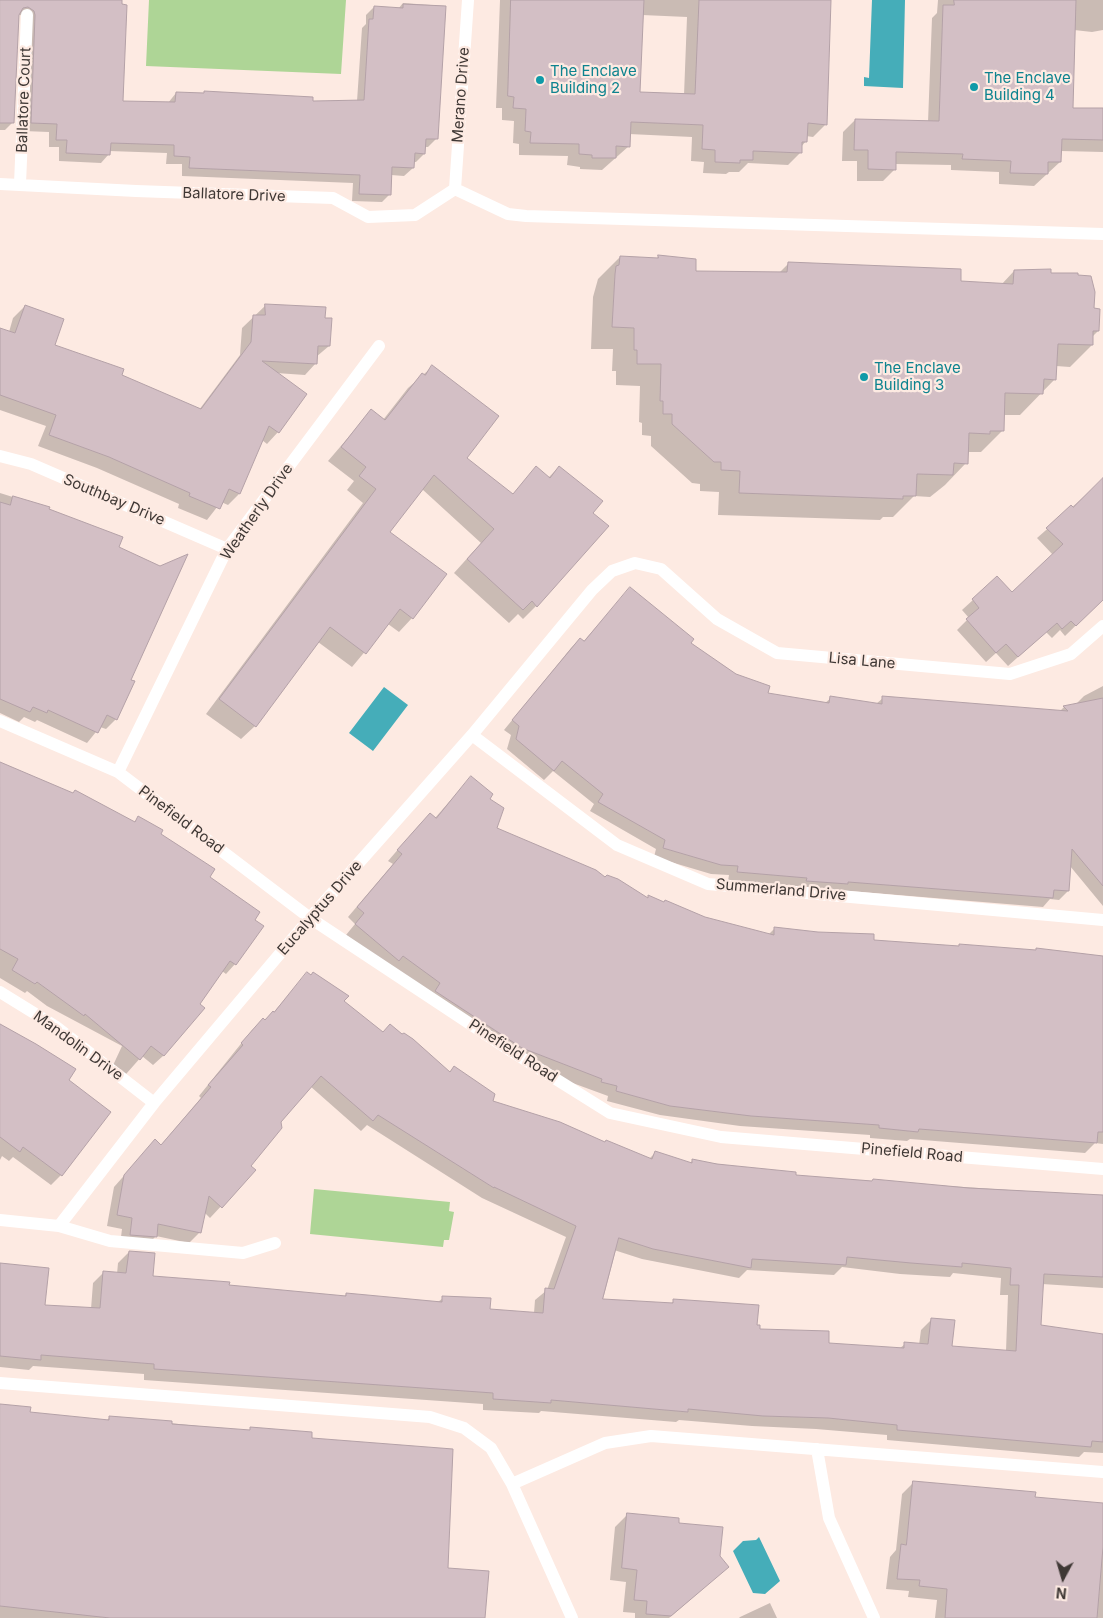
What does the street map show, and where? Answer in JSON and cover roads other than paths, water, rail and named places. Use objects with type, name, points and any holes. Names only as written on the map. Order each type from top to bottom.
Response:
[{"type":"lane","name":"Merano Drive","points":[[455,189],[468,0]]},
{"type":"lane","name":"Ballatore Court","points":[[20,184],[27,15]]},
{"type":"lane","name":"Ballatore Drive","points":[[0,184],[333,198],[368,217],[414,216],[455,189]]},
{"type":"lane","points":[[455,189],[508,214],[526,216],[1103,234]]},
{"type":"lane","name":"Weatherly Drive","points":[[118,772],[227,549],[378,346]]},
{"type":"lane","name":"Southbay Drive","points":[[0,456],[31,464],[227,549]]},
{"type":"lane","name":"Lisa Lane","points":[[635,563],[660,569],[717,619],[777,653],[1010,674],[1071,654],[1103,626]]},
{"type":"lane","name":"Eucalyptus Drive","points":[[59,1226],[154,1103],[310,918],[472,735],[592,590],[612,571],[635,563]]},
{"type":"lane","name":"Pinefield Road","points":[[0,722],[118,772],[310,918],[511,1051],[610,1113],[721,1137],[1103,1169]]},
{"type":"lane","name":"Summerland Drive","points":[[472,735],[617,845],[708,884],[1103,920]]},
{"type":"lane","name":"Mandolin Drive","points":[[0,992],[55,1026],[154,1103]]},
{"type":"lane","points":[[0,1220],[59,1226],[110,1241],[243,1253],[275,1243]]},
{"type":"lane","points":[[0,1383],[430,1417],[464,1428],[491,1448],[512,1484],[572,1618]]},
{"type":"lane","points":[[512,1484],[605,1443],[651,1436],[1103,1472]]},
{"type":"lane","points":[[816,1449],[829,1518],[874,1618]]},
{"type":"water","points":[[872,0],[905,0],[903,88],[864,86],[864,77],[869,78]]},
{"type":"water","points":[[384,687],[408,705],[373,751],[349,733]]},
{"type":"water","points":[[759,1537],[780,1581],[765,1594],[753,1593],[733,1551],[743,1541],[756,1540]]},
{"type":"place","name":"The Enclave Building 2","points":[[540,80]]},
{"type":"place","name":"The Enclave Building 4","points":[[974,87]]},
{"type":"place","name":"The Enclave Building 3","points":[[864,377]]}]
